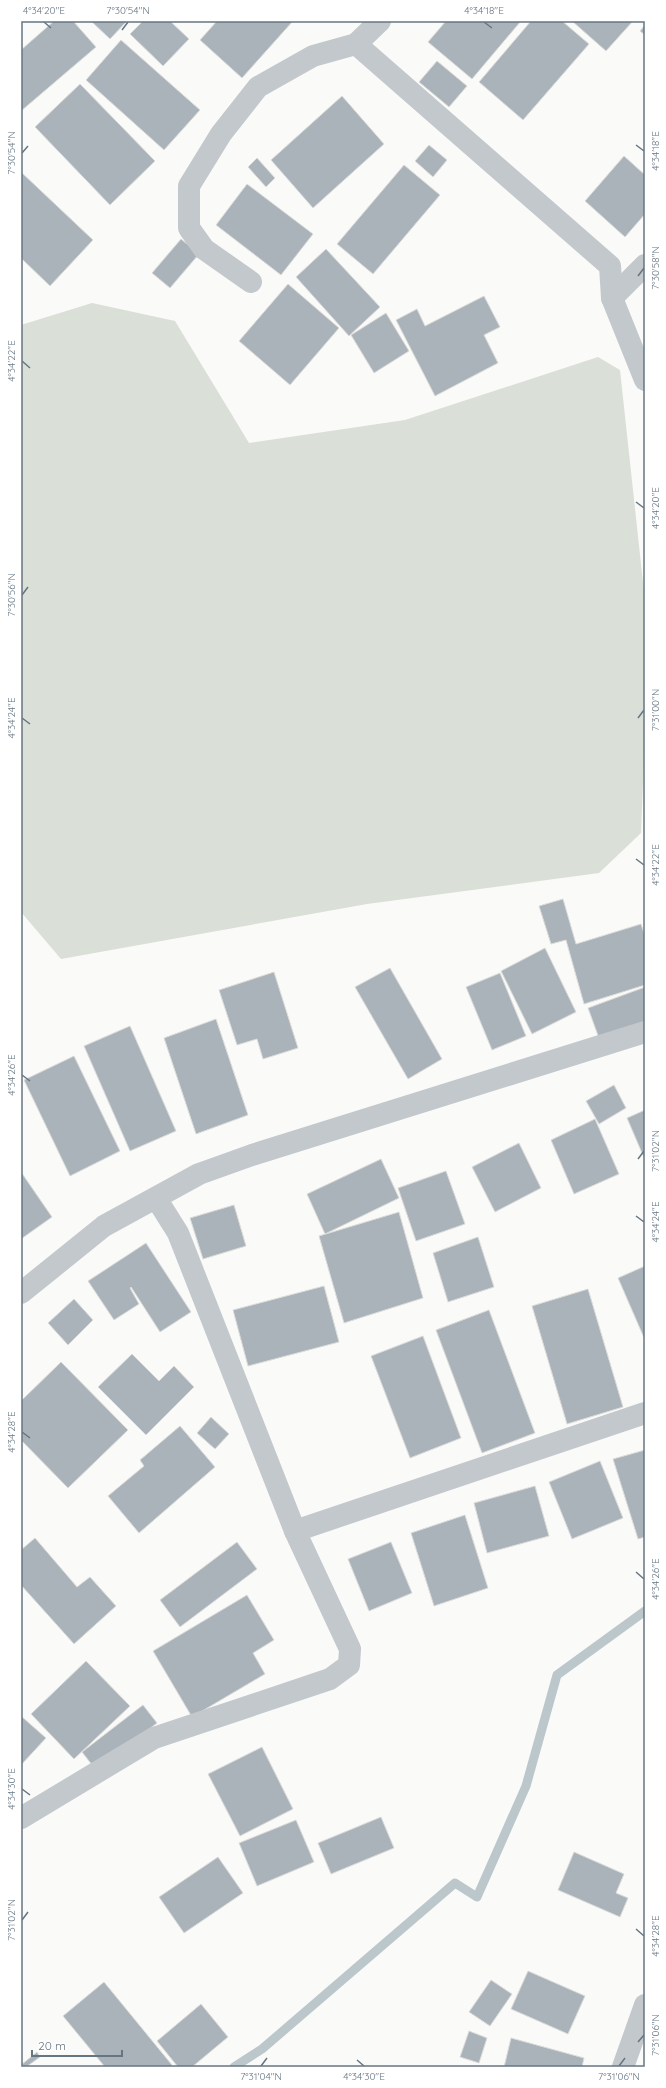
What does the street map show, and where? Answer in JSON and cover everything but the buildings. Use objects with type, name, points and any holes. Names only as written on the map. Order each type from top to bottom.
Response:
[{"type":"street","points":[[251,282],[204,250],[189,228],[189,186],[221,134],[258,87],[313,56],[356,44],[380,21]]},
{"type":"street","points":[[356,44],[610,266],[612,298],[645,380]]},
{"type":"street","points":[[612,298],[645,265]]},
{"type":"street","points":[[21,1293],[104,1226],[199,1174],[252,1155],[645,1032]]},
{"type":"street","points":[[21,1818],[154,1738],[330,1679],[349,1665],[350,1649],[295,1531],[178,1233],[156,1198]]},
{"type":"street","points":[[295,1531],[645,1413]]},
{"type":"street","points":[[623,2067],[645,2005]]},
{"type":"shaded area","points":[[92,303],[175,321],[249,443],[405,420],[598,357],[620,370],[645,601],[645,731],[641,833],[599,873],[367,904],[61,959],[21,912],[21,325]]},
{"type":"waterway","points":[[234,2067],[262,2049],[455,1883],[477,1897],[526,1786],[557,1675],[645,1611]]}]
